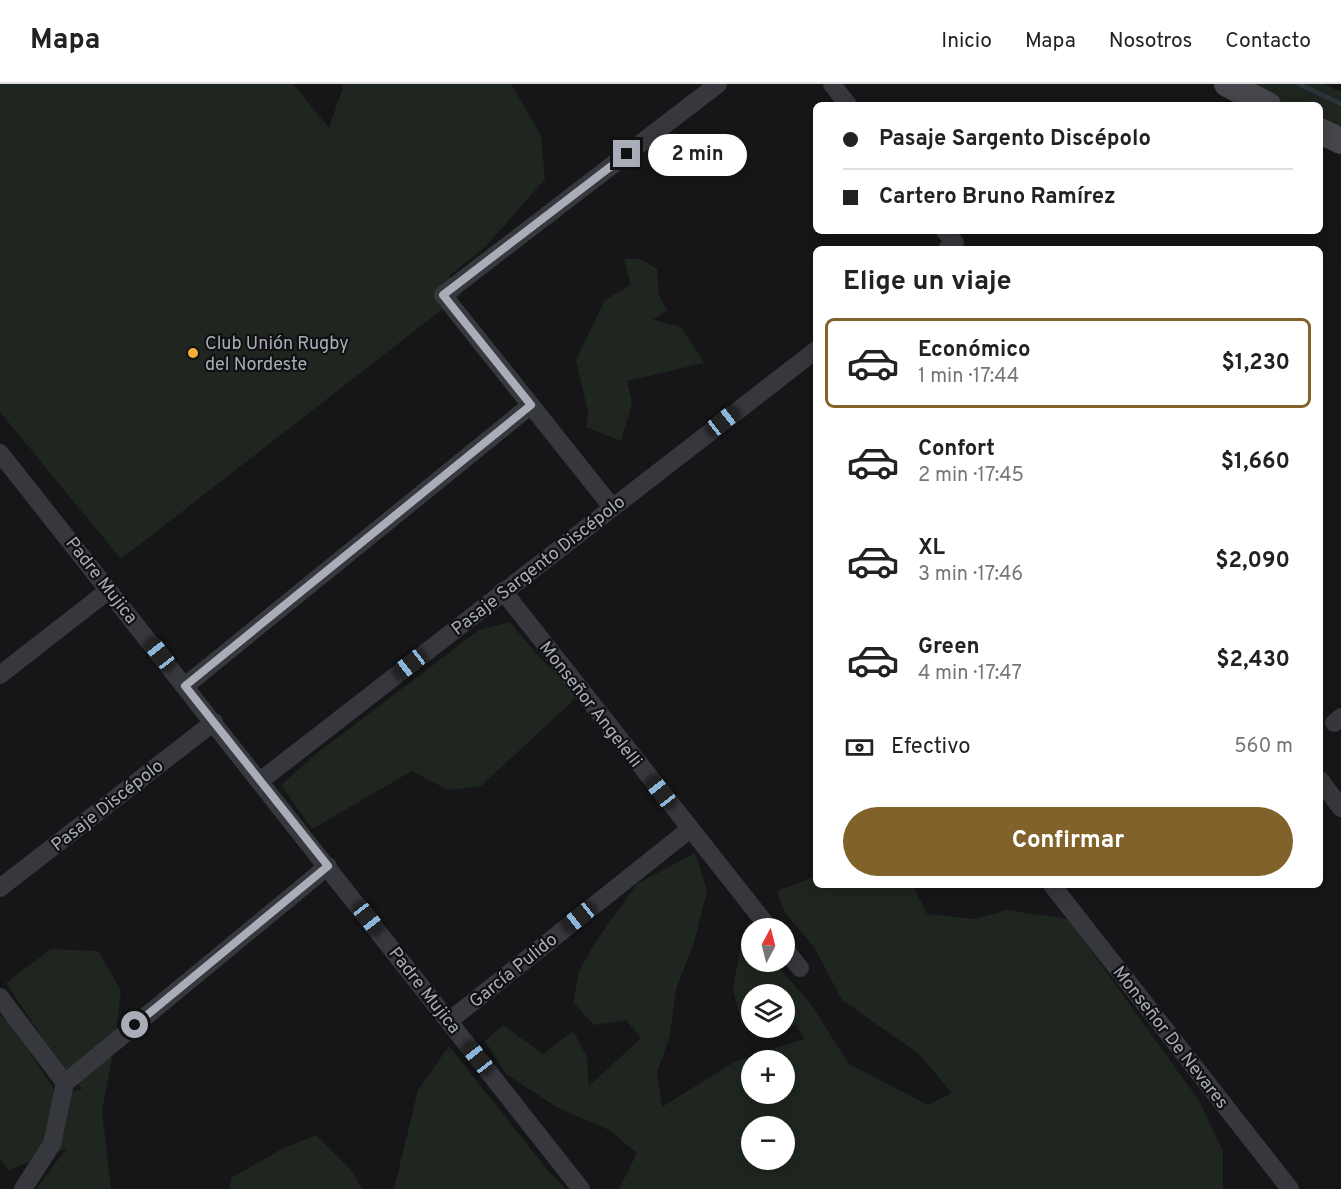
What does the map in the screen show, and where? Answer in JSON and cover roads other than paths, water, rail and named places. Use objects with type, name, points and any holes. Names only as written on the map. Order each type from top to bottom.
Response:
[{"type":"street","points":[[612,507],[443,295],[718,84]]},
{"type":"street","points":[[832,84],[846,102]]},
{"type":"street","points":[[1227,84],[1262,102]]},
{"type":"street","points":[[1323,132],[1341,141]]},
{"type":"street","name":"Pasaje Sargento Discépolo","points":[[260,781],[813,352]]},
{"type":"street","points":[[185,686],[531,405]]},
{"type":"street","name":"Padre Mujica","points":[[0,453],[581,1189]]},
{"type":"street","points":[[0,675],[110,590]]},
{"type":"street","name":"Monseñor Angelelli","points":[[503,591],[761,918]]},
{"type":"street","name":"Pasaje Discépolo","points":[[0,888],[214,722]]},
{"type":"street","points":[[1323,784],[1341,808]]},
{"type":"street","name":"García Pulido","points":[[449,1021],[690,829]]},
{"type":"street","points":[[22,1189],[52,1144],[65,1083],[328,866]]},
{"type":"street","name":"Monseñor De Nevares","points":[[1054,888],[1290,1189]]},
{"type":"street","points":[[795,962],[800,968]]},
{"type":"street","points":[[0,997],[65,1083]]},
{"type":"waterway","points":[[1299,84],[1341,104]]},
{"type":"place","name":"Club Unión Rugby del Nordeste","points":[[193,353]]}]
